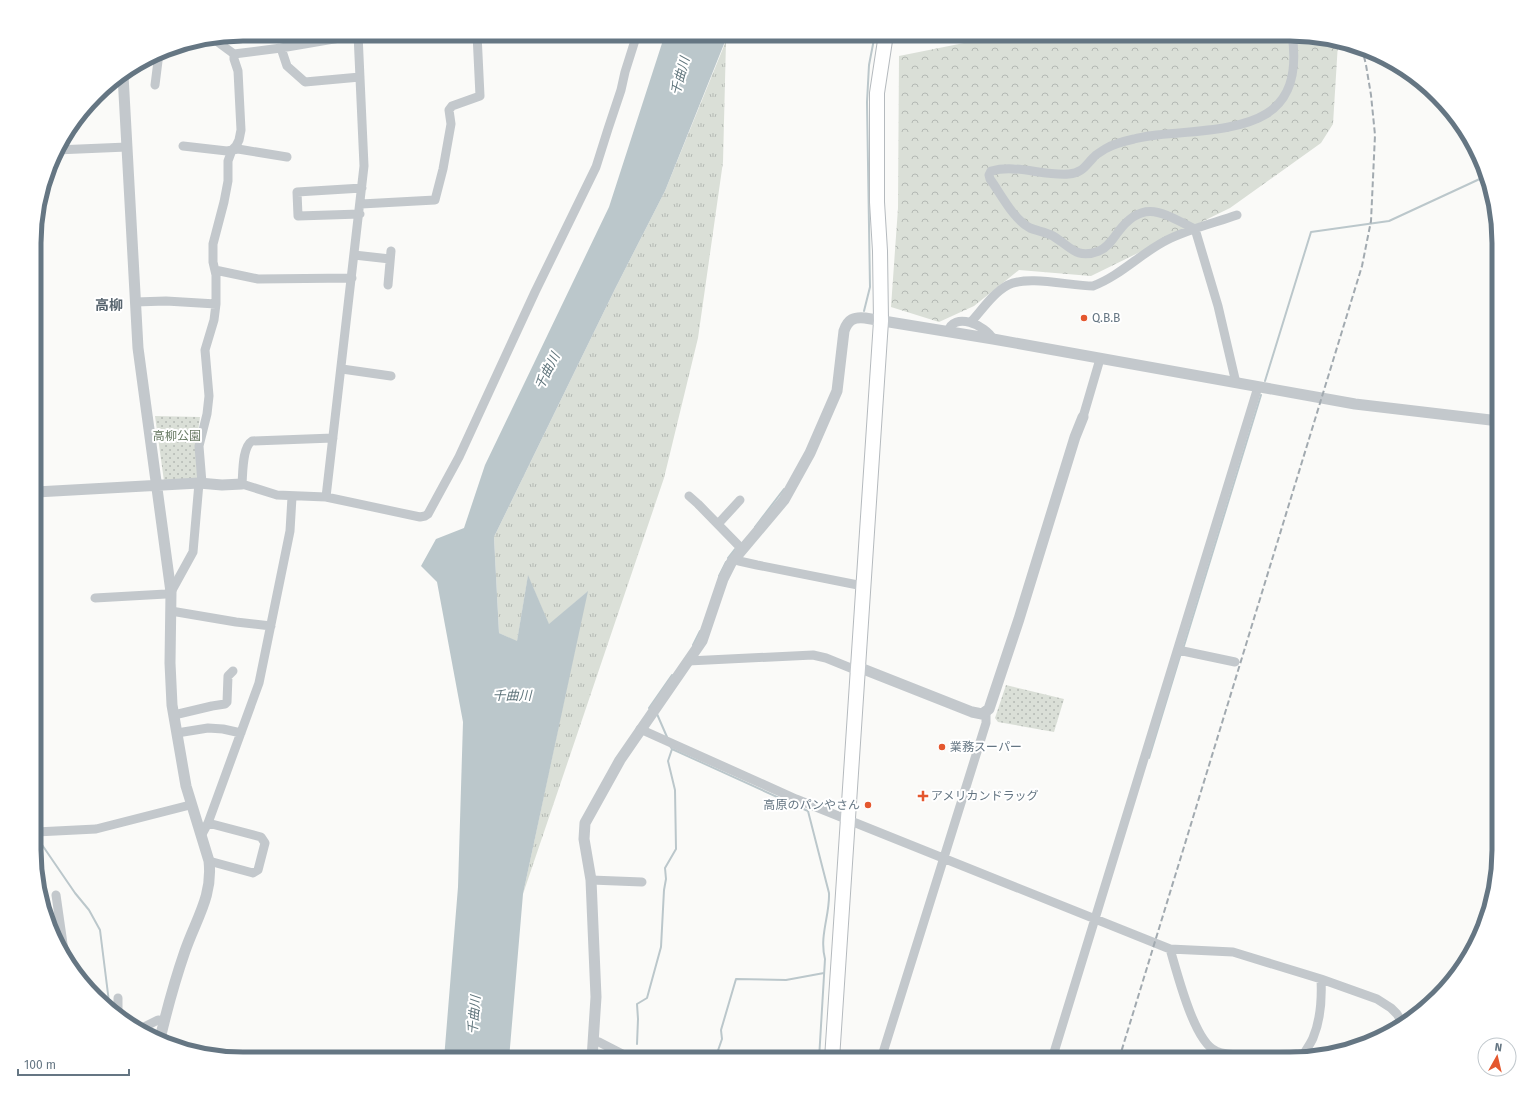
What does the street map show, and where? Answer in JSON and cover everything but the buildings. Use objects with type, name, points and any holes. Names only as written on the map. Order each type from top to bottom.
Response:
[{"type":"main road","points":[[832,1052],[881,321],[877,92],[885,41]]},
{"type":"street","points":[[219,43],[234,54],[320,41]]},
{"type":"street","points":[[326,497],[360,214],[364,166],[359,41]]},
{"type":"street","points":[[361,204],[435,200],[443,169],[451,124],[449,110],[452,106],[480,96],[477,41]]},
{"type":"street","points":[[41,492],[201,483],[222,485],[242,484],[276,495],[292,497],[326,497],[420,517],[428,514],[459,457],[596,167],[621,90],[624,72],[635,41]]},
{"type":"street","points":[[1236,383],[1218,306],[1195,229],[1164,214],[1152,211],[1136,214],[1130,218],[1109,245],[1100,251],[1091,253],[1072,251],[1053,236],[1029,228],[1011,210],[990,179],[989,175],[990,171],[997,169],[1018,168],[1048,174],[1076,173],[1082,171],[1094,157],[1107,148],[1135,138],[1195,132],[1248,123],[1268,114],[1283,100],[1292,81],[1294,64],[1292,41]]},
{"type":"street","points":[[281,48],[287,66],[305,82],[360,77]]},
{"type":"street","points":[[95,598],[166,594],[171,592],[193,552],[201,483],[199,446],[206,414],[208,396],[205,350],[214,320],[216,304],[213,244],[228,181],[228,161],[232,150],[236,146],[241,130],[238,70],[234,54]]},
{"type":"street","points":[[155,85],[158,60]]},
{"type":"street","points":[[123,81],[138,348],[171,592],[170,676],[174,715],[184,780],[190,805],[209,861],[210,880],[209,889],[185,950],[161,1034]]},
{"type":"street","points":[[64,150],[127,146]]},
{"type":"street","points":[[182,146],[227,151],[238,149],[287,157]]},
{"type":"street","points":[[360,214],[298,216],[296,192],[362,188]]},
{"type":"street","points":[[971,322],[997,293],[1015,282],[1031,281],[1093,286],[1102,282],[1167,240],[1237,215]]},
{"type":"street","points":[[354,255],[391,255],[388,285]]},
{"type":"street","points":[[215,270],[258,279],[352,278]]},
{"type":"street","points":[[135,302],[166,301],[216,304]]},
{"type":"street","points":[[592,1052],[596,998],[591,880],[584,839],[585,823],[620,760],[702,641],[723,579],[739,553],[784,500],[810,453],[837,390],[846,324],[854,319],[860,318],[881,321],[993,339],[1355,404],[1492,420]]},
{"type":"street","points":[[948,332],[949,327],[953,324],[971,322],[986,330],[993,339]]},
{"type":"street","points":[[688,661],[813,656],[826,658],[972,712],[978,714],[986,712],[991,706],[1100,359]]},
{"type":"street","points":[[342,369],[391,376]]},
{"type":"street","points":[[1054,1052],[1180,651],[1258,387]]},
{"type":"street","points":[[242,484],[243,464],[247,445],[252,441],[333,438]]},
{"type":"street","points":[[689,496],[718,524],[739,553],[739,561],[863,586]]},
{"type":"street","points":[[201,836],[208,823],[259,683],[291,523],[292,497]]},
{"type":"street","points":[[718,524],[740,500]]},
{"type":"street","points":[[171,611],[236,622],[271,626]]},
{"type":"street","points":[[1180,651],[1235,662]]},
{"type":"street","points":[[174,715],[225,704],[227,702],[228,676],[233,672]]},
{"type":"street","points":[[883,1052],[986,723],[986,712]]},
{"type":"street","points":[[177,734],[208,728],[223,729],[241,733]]},
{"type":"street","points":[[640,729],[789,796],[1170,949],[1233,952],[1321,979],[1381,1002],[1391,1008],[1400,1019]]},
{"type":"street","points":[[41,830],[96,829],[190,805]]},
{"type":"street","points":[[208,823],[261,837],[265,843],[258,870],[253,872],[209,861]]},
{"type":"street","points":[[591,880],[642,882]]},
{"type":"street","points":[[56,895],[63,942]]},
{"type":"street","points":[[1170,949],[1196,1027],[1210,1047],[1220,1052]]},
{"type":"street","points":[[1305,1052],[1317,1026],[1320,1011],[1321,979]]},
{"type":"street","points":[[118,998],[118,1008]]},
{"type":"street","points":[[145,1026],[158,1020],[164,1021]]},
{"type":"street","points":[[593,1041],[599,1042],[618,1052]]},
{"type":"green space","points":[[726,41],[723,162],[698,338],[664,478],[523,894],[587,592],[549,625],[528,576],[517,642],[499,633],[494,537],[615,289],[665,191]]},
{"type":"green space","points":[[974,41],[1303,41],[1329,45],[1338,47],[1333,124],[1321,143],[1230,208],[1091,276],[1019,270],[974,306],[939,322],[891,307],[898,208],[899,56]]},
{"type":"green space","name":"高柳公園","points":[[155,416],[200,417],[196,446],[198,479],[164,481]]},
{"type":"green space","points":[[1006,685],[1064,699],[1054,732],[998,722],[995,718]]},
{"type":"water","name":"千曲川","points":[[663,41],[725,41],[665,191],[615,289],[494,537],[499,633],[517,641],[528,575],[549,624],[588,591],[523,894],[510,1052],[445,1052],[458,887],[463,722],[437,582],[421,566],[436,539],[464,528],[485,465],[609,207]]},
{"type":"waterway","points":[[864,311],[870,287],[867,102],[869,65],[874,41]]},
{"type":"waterway","points":[[1265,381],[1311,232],[1389,221],[1481,178]]},
{"type":"waterway","points":[[1183,649],[1261,395]]},
{"type":"waterway","points":[[755,527],[784,489]]},
{"type":"waterway","points":[[728,558],[735,549]]},
{"type":"waterway","points":[[719,576],[726,562]]},
{"type":"waterway","points":[[693,645],[700,631]]},
{"type":"waterway","points":[[1149,758],[1181,653]]},
{"type":"waterway","points":[[650,709],[649,708],[672,675]]},
{"type":"waterway","points":[[657,714],[667,737]]},
{"type":"waterway","points":[[670,746],[672,749],[808,811],[829,893],[823,942],[825,959],[819,1052]]},
{"type":"waterway","points":[[637,1044],[637,1004],[647,998],[661,947],[666,879],[665,868],[676,849],[675,790],[668,761],[672,749]]},
{"type":"waterway","points":[[41,843],[75,893],[89,910],[100,930],[109,1001]]},
{"type":"waterway","points":[[717,1052],[722,1039],[721,1030],[736,979],[786,980],[824,973]]},
{"type":"railway","points":[[1121,1052],[1362,266],[1371,221],[1375,135],[1371,95],[1364,55]]},
{"type":"place","name":"Q.B.B","points":[[1084,318]]},
{"type":"place","name":"業務スーパー","points":[[942,747]]},
{"type":"place","name":"アメリカンドラッグ","points":[[923,796]]},
{"type":"place","name":"高原のパンやさん","points":[[868,805]]},
{"type":"district","name":"高柳","points":[[109,305]]}]
